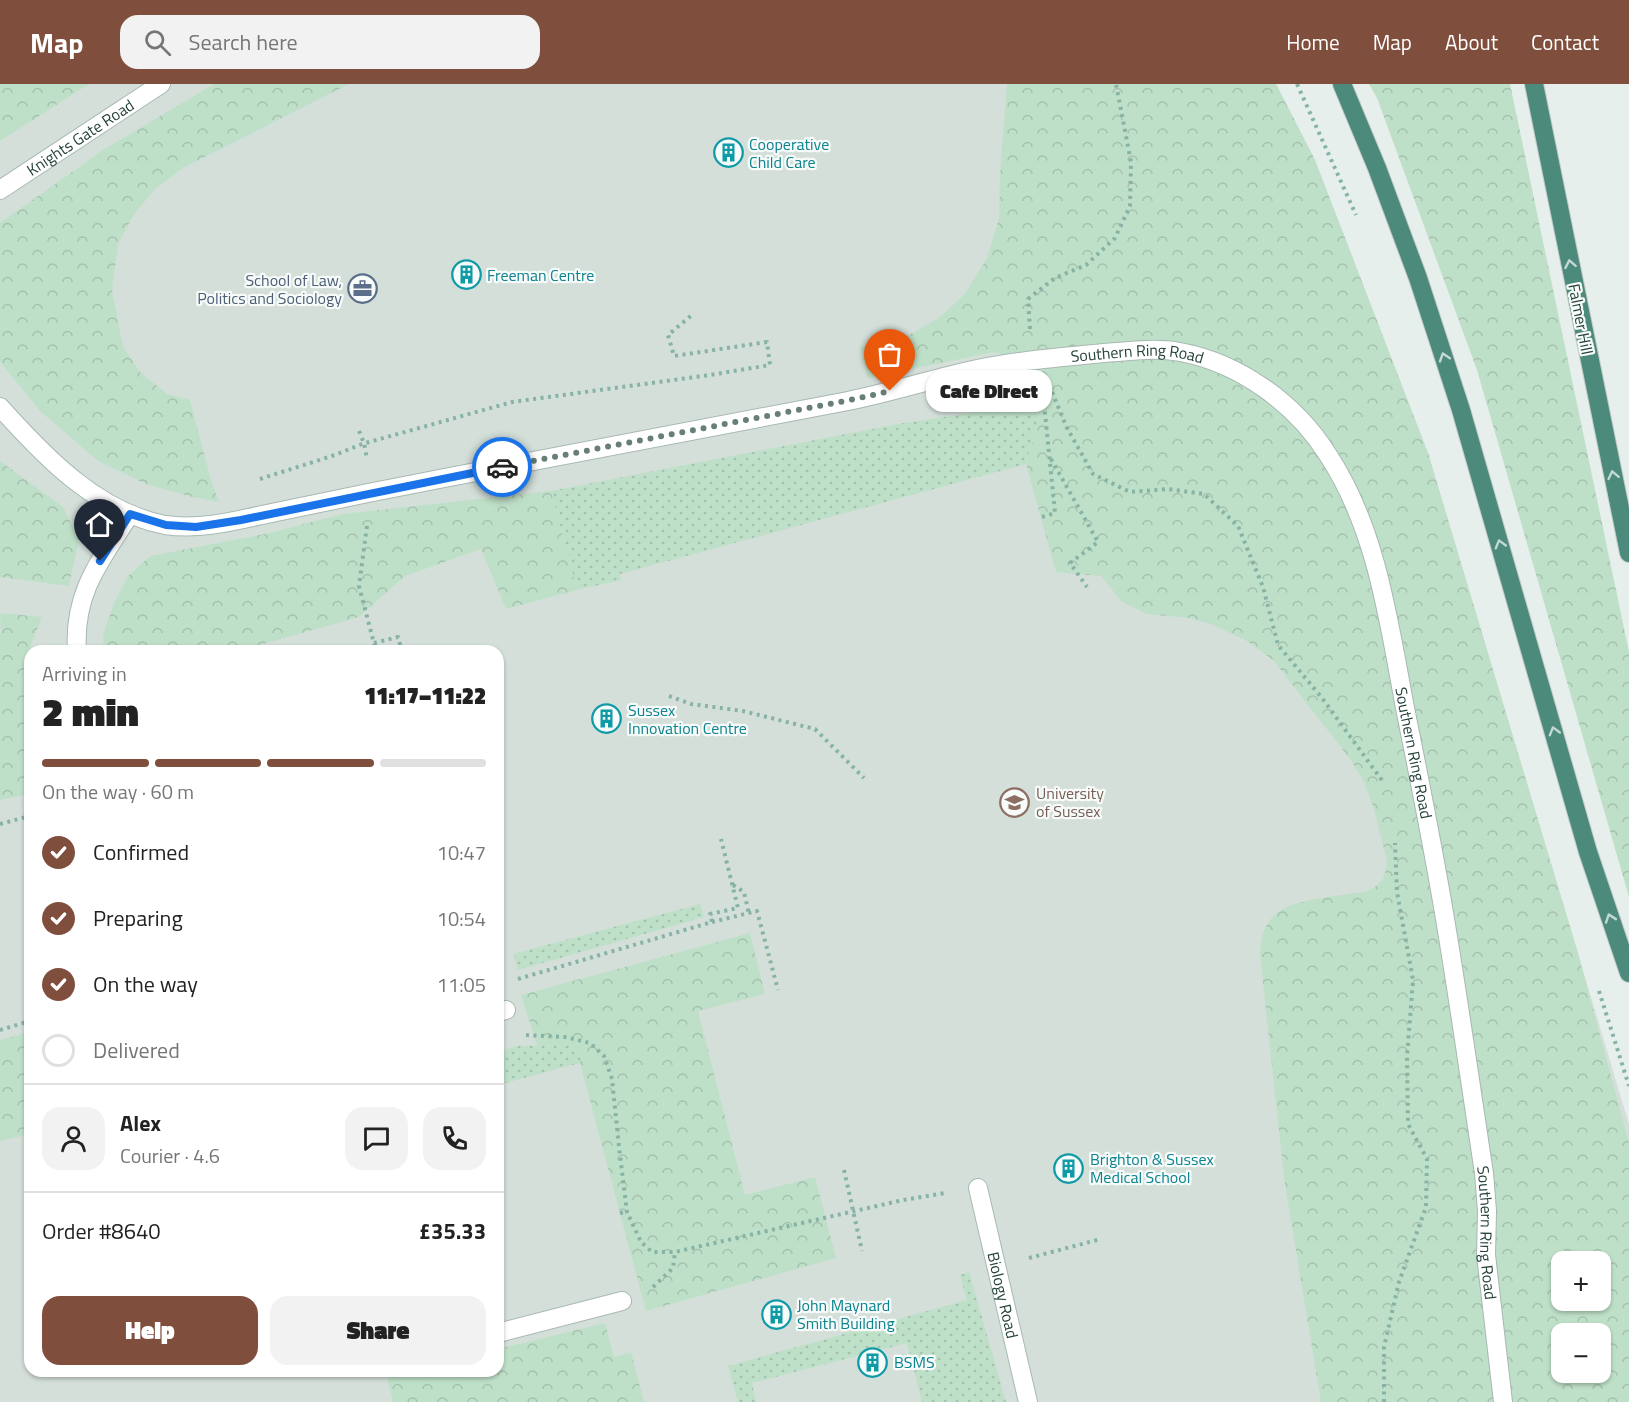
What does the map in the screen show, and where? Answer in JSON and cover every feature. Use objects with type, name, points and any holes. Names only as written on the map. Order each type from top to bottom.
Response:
[{"type":"highway","points":[[1342,84],[1377,168],[1418,279],[1461,410],[1588,852],[1629,973]]},
{"type":"highway","name":"Falmer Hill","points":[[1534,84],[1629,553]]},
{"type":"street","name":"Knights Gate Road","points":[[0,190],[161,84]]},
{"type":"street","name":"Southern Ring Road","points":[[0,407],[53,462],[96,495],[130,514],[166,525],[196,527],[855,399],[970,370],[1040,359],[1147,350],[1178,352],[1209,360],[1242,374],[1272,394],[1300,419],[1324,448],[1340,473],[1355,503],[1368,540],[1383,596],[1449,940],[1484,1173],[1487,1211],[1486,1255],[1503,1402]]},
{"type":"street","points":[[76,645],[75,632],[79,607],[91,576],[130,514]]},
{"type":"street","name":"Biology Road","points":[[978,1188],[1028,1402]]},
{"type":"street","points":[[504,1331],[622,1301]]},
{"type":"path","points":[[1116,84],[1131,162],[1130,206],[1116,238],[1086,265],[1055,278],[1028,299],[1030,336],[1067,428],[1093,474],[1130,492],[1168,489],[1204,494],[1238,526],[1263,587],[1278,645],[1322,698],[1384,783]]},
{"type":"path","points":[[257,480],[335,455],[364,443],[512,402],[770,365],[767,342],[674,356],[668,335],[693,314]]},
{"type":"path","points":[[1040,359],[1055,513],[1042,517]]},
{"type":"path","points":[[359,431],[365,451]]},
{"type":"path","points":[[1049,456],[1098,542],[1070,563],[1087,587]]},
{"type":"path","points":[[367,529],[359,586],[374,643],[398,637],[400,645]]},
{"type":"path","points":[[669,696],[691,704],[743,711],[815,729],[864,778]]},
{"type":"path","points":[[0,824],[24,818]]},
{"type":"path","points":[[712,922],[710,914],[738,908],[721,839]]},
{"type":"path","points":[[1384,1402],[1384,1347],[1398,1282],[1426,1207],[1427,1159],[1408,1124],[1407,1057],[1413,980],[1397,892],[1395,849]]},
{"type":"path","points":[[733,885],[744,892],[749,914]]},
{"type":"path","points":[[511,981],[712,922],[757,912],[778,990]]},
{"type":"path","points":[[0,1030],[24,1023]]},
{"type":"path","points":[[524,1035],[565,1037],[590,1043],[604,1056],[612,1079],[627,1212],[641,1242],[652,1252],[675,1252],[903,1200],[978,1188]]},
{"type":"path","points":[[844,1170],[862,1251]]},
{"type":"path","points":[[620,1213],[627,1212]]},
{"type":"path","points":[[997,1266],[1101,1239]]},
{"type":"path","points":[[650,1289],[673,1268],[675,1252]]},
{"type":"shaded area","name":"University of Sussex","points":[[0,84],[1276,84],[1315,160],[1428,453],[1629,1124],[1629,1402],[0,1402]]},
{"type":"green space","points":[[0,84],[89,84],[0,141]]},
{"type":"green space","points":[[214,84],[349,84],[183,168],[155,189],[133,216],[118,244],[112,290],[123,347],[140,372],[167,394],[190,400],[219,502],[146,484],[98,461],[41,412],[0,362],[0,223],[103,150]]},
{"type":"green space","points":[[1007,84],[1276,84],[1315,160],[1428,453],[1578,953],[1629,1143],[1629,1402],[1321,1402],[1284,1178],[1260,954],[1265,928],[1278,912],[1309,900],[1368,891],[1383,879],[1387,861],[1374,809],[1364,782],[1350,759],[1273,660],[1247,641],[1211,624],[1189,618],[1147,614],[1122,602],[1101,576],[1056,572],[1026,464],[1042,408],[1041,397],[1033,379],[1021,366],[994,352],[868,378],[860,347],[886,343],[911,334],[940,317],[965,294],[987,258],[999,218]]},
{"type":"green space","points":[[1369,84],[1510,84],[1629,652],[1629,897],[1477,370],[1377,98]]},
{"type":"green space","points":[[1042,402],[1026,464],[620,574],[621,580],[577,590],[551,491],[898,424]]},
{"type":"green space","points":[[0,461],[63,507],[79,540],[69,586],[0,577]]},
{"type":"green space","points":[[551,491],[577,590],[506,609],[481,549],[405,576],[359,617],[259,645],[104,645],[103,635],[114,603],[128,576],[150,556],[265,534],[343,514]]},
{"type":"green space","points":[[0,613],[42,617],[31,645],[24,645],[24,795],[0,800],[0,634]]},
{"type":"green space","points":[[700,904],[704,917],[518,970],[513,954]]},
{"type":"green space","points":[[750,933],[765,994],[698,1011],[745,1195],[815,1177],[836,1258],[646,1311],[580,1063],[583,1048],[537,1045],[521,995]]},
{"type":"green space","points":[[24,1034],[24,1135],[0,1141],[0,1040]]},
{"type":"green space","points":[[561,1045],[583,1048],[580,1063],[504,1083],[504,1050],[516,1046]]},
{"type":"green space","points":[[969,1272],[1006,1402],[922,1402],[907,1343],[752,1383],[756,1402],[738,1402],[728,1366],[967,1300],[960,1275]]},
{"type":"green space","points":[[605,1323],[614,1357],[631,1352],[644,1402],[393,1402],[387,1377],[504,1377],[504,1348]]},
{"type":"way so far","points":[[502,467],[890,391]]},
{"type":"place","name":"Cooperative Child Care","points":[[728,153]]},
{"type":"place","name":"Freeman Centre","points":[[466,275]]},
{"type":"place","name":"School of Law, Politics and Sociology","points":[[363,289]]},
{"type":"place","name":"Cafe Direct","points":[[890,391]]},
{"type":"place","name":"Sussex Innovation Centre","points":[[607,719]]},
{"type":"place","name":"University of Sussex","points":[[1015,802]]},
{"type":"place","name":"Brighton & Sussex Medical School","points":[[1069,1168]]},
{"type":"place","name":"John Maynard Smith Building","points":[[776,1314]]},
{"type":"place","name":"BSMS","points":[[873,1362]]},
{"type":"route","points":[[100,561],[130,514],[166,525],[196,527],[502,467]]}]
